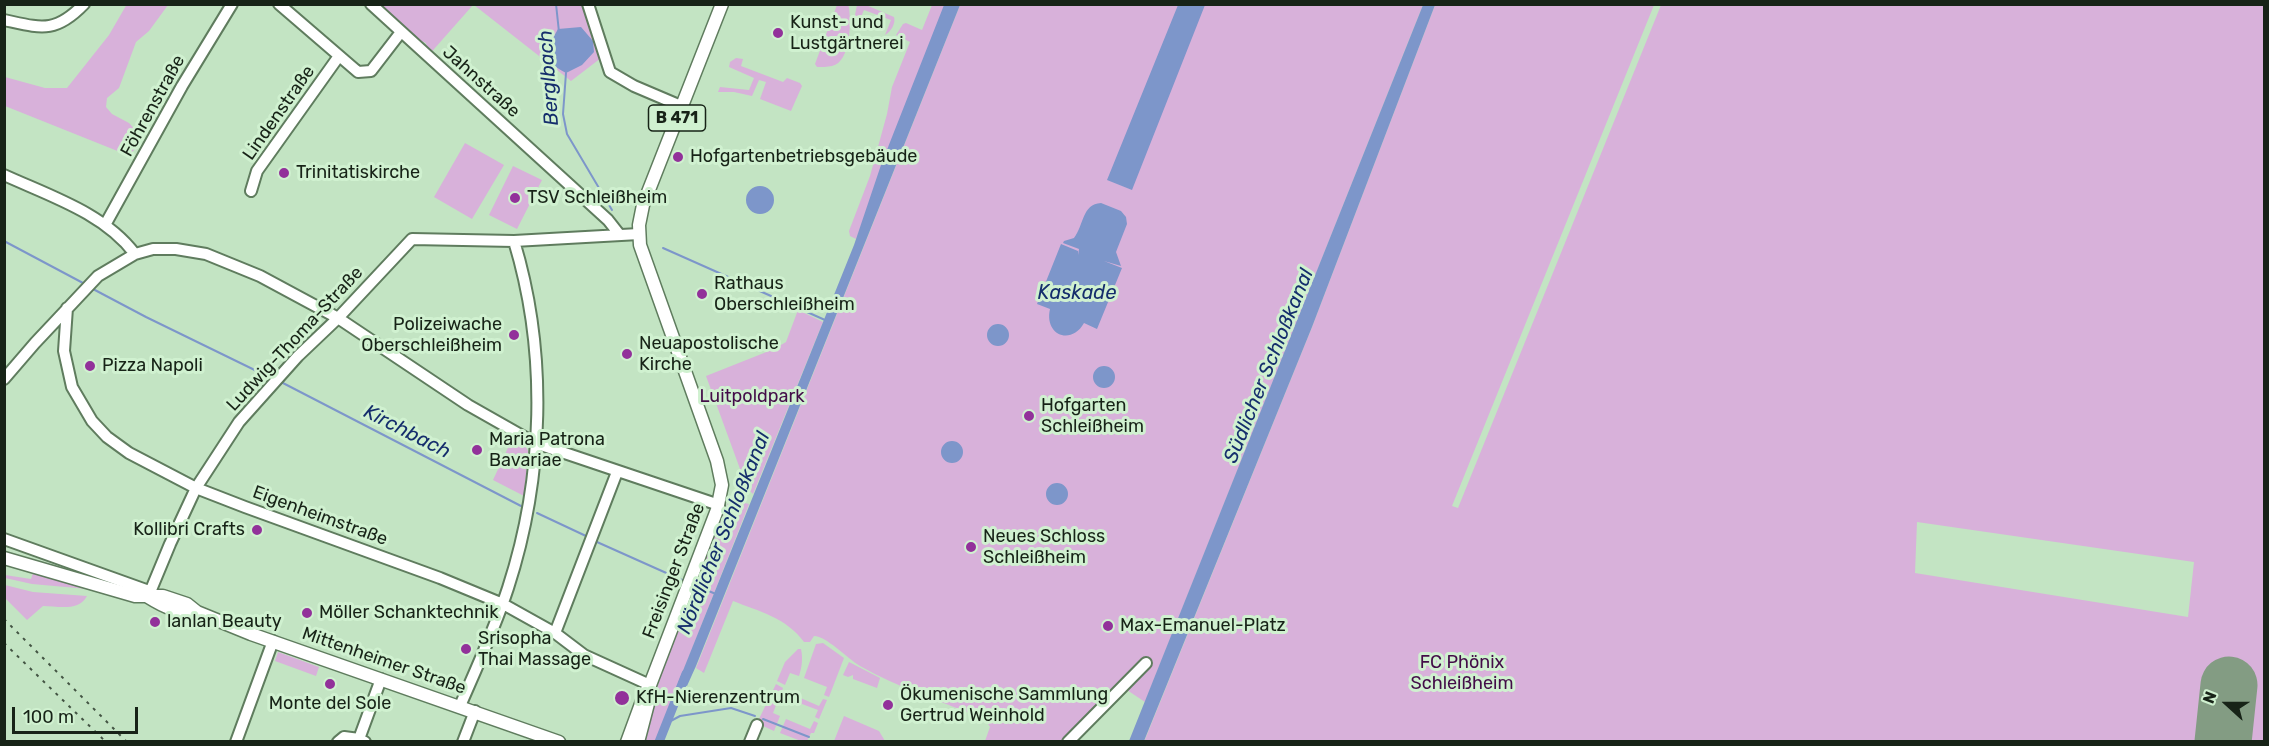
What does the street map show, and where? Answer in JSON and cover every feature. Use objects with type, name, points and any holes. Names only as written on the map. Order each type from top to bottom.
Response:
[{"type":"main road","name":"Freisinger Straße","points":[[627,741],[719,505],[722,485],[717,461],[640,245],[639,234],[643,205],[722,4]]},
{"type":"main road","name":"Mittenheimer Straße","points":[[4,558],[135,596],[149,594],[159,604],[184,614],[197,612],[273,641],[559,741]]},
{"type":"main road","points":[[638,741],[645,718],[650,684]]},
{"type":"street","points":[[4,20],[44,28],[57,25],[84,4]]},
{"type":"street","name":"Föhrenstraße","points":[[105,225],[188,76],[232,4]]},
{"type":"street","name":"Lindenstraße","points":[[279,4],[358,72],[371,71],[401,32]]},
{"type":"street","name":"Jahnstraße","points":[[371,4],[608,220],[619,234]]},
{"type":"street","points":[[588,4],[610,72],[634,86],[681,106]]},
{"type":"street","name":"Lindenstraße","points":[[251,191],[257,171],[339,56]]},
{"type":"street","points":[[4,175],[81,210],[105,225],[135,254]]},
{"type":"street","points":[[460,706],[503,603],[526,518],[531,485],[538,393],[534,339],[514,241],[639,234]]},
{"type":"street","name":"Ludwig-Thoma-Straße","points":[[149,594],[196,488],[239,422],[298,356],[338,318],[412,239],[514,241]]},
{"type":"street","points":[[4,379],[98,276],[135,254],[153,249],[176,249],[206,254],[260,276],[338,318],[468,405],[535,443],[719,505]]},
{"type":"street","name":"Eigenheimstraße","points":[[67,308],[65,362],[72,387],[92,421],[107,437],[129,453],[196,488],[503,603],[555,633],[584,655],[650,684]]},
{"type":"street","points":[[555,633],[617,472]]},
{"type":"street","name":"Mittenheimer Straße","points":[[4,538],[149,594]]},
{"type":"street","points":[[236,741],[273,641]]},
{"type":"street","points":[[1068,741],[1146,663]]},
{"type":"street","points":[[338,741],[344,737],[362,740],[381,679]]},
{"type":"street","points":[[463,741],[475,711]]},
{"type":"street","points":[[750,741],[757,725]]},
{"type":"green space","points":[[127,4],[168,5],[149,31],[136,42],[119,88],[107,98],[106,107],[112,114],[129,123],[140,135],[136,148],[130,154],[5,106],[5,77],[45,88],[67,88],[109,35]]},
{"type":"green space","points":[[380,5],[473,5],[427,57],[426,43],[419,40]]},
{"type":"green space","points":[[474,5],[589,5],[601,58],[571,81]]},
{"type":"green space","points":[[837,5],[848,5],[849,8],[850,31],[846,50],[838,63],[817,67],[815,64]]},
{"type":"green space","points":[[857,5],[866,5],[894,17],[891,30],[885,35],[891,20],[864,10],[858,24],[856,23]]},
{"type":"green space","points":[[932,5],[947,5],[856,239],[850,236],[849,231],[870,176],[892,87],[910,42],[896,35],[906,23],[922,30]]},
{"type":"green space","points":[[960,5],[1423,5],[1145,702],[1124,688],[1071,741],[985,741],[990,727],[985,719],[875,674],[819,637],[814,636],[810,642],[804,642],[781,621],[733,601],[704,673],[696,668]]},
{"type":"green space","name":"FC Phönix Schleißheim","points":[[1435,5],[1654,5],[1452,506],[1458,508],[1661,5],[2264,5],[2264,741],[1144,742],[1312,327]],"holes":[[[1917,522],[2194,562],[2188,617],[1915,573]]]},
{"type":"green space","points":[[736,58],[743,59],[741,66],[783,82],[787,78],[800,83],[802,86],[791,111],[760,99],[766,82],[759,80],[752,96],[734,92],[718,92],[720,87],[749,90],[754,78],[729,67],[730,62]]},
{"type":"green space","points":[[465,143],[504,165],[472,219],[434,197]]},
{"type":"green space","name":"TSV Schleißheim","points":[[513,166],[542,180],[517,229],[489,215]]},
{"type":"green space","name":"Luitpoldpark","points":[[798,310],[823,322],[753,494],[747,488],[706,376],[786,342]]},
{"type":"green space","points":[[513,437],[524,444],[528,451],[524,496],[493,480]]},
{"type":"green space","points":[[729,502],[749,504],[679,682],[682,684],[658,741],[641,742],[667,655],[724,510]]},
{"type":"green space","points":[[33,573],[88,589],[32,584],[5,578],[5,575],[31,579]]},
{"type":"green space","points":[[5,585],[33,592],[87,596],[79,604],[73,606],[43,606],[27,620],[5,598]]},
{"type":"green space","points":[[823,643],[844,658],[829,697],[824,695],[827,687],[804,678],[816,644]]},
{"type":"green space","points":[[798,649],[801,649],[802,656],[799,676],[790,673],[785,685],[777,681],[785,662]]},
{"type":"green space","points":[[278,652],[319,667],[316,676],[275,661]]},
{"type":"green space","points":[[849,662],[880,678],[877,688],[853,679],[853,675],[848,677],[843,675]]},
{"type":"green space","points":[[776,684],[783,688],[782,691],[789,694],[787,698],[780,695],[773,713],[780,716],[774,731],[761,725],[758,721]]},
{"type":"green space","points":[[796,696],[819,706],[823,699],[827,700],[819,719],[815,717],[818,710],[794,701]]},
{"type":"green space","points":[[844,716],[879,731],[885,741],[834,741]]},
{"type":"green space","points":[[786,719],[810,729],[814,721],[818,723],[814,733],[811,733],[807,741],[801,741],[780,733]]},
{"type":"water","points":[[944,5],[960,5],[696,666],[687,686],[678,683],[854,245],[881,165]]},
{"type":"water","points":[[1178,5],[1205,5],[1132,190],[1107,180]]},
{"type":"water","points":[[1423,5],[1435,5],[1312,327],[1144,741],[1129,741]]},
{"type":"water","points":[[581,27],[593,41],[594,52],[582,65],[566,73],[552,64],[548,50],[558,29]]},
{"type":"water","points":[[760,186],[770,190],[774,200],[770,210],[760,214],[750,210],[746,200],[750,190]]},
{"type":"water","name":"Kaskade","points":[[1101,203],[1121,211],[1126,217],[1127,224],[1116,252],[1121,266],[1104,261],[1122,268],[1097,329],[1084,323],[1079,330],[1066,336],[1055,331],[1051,325],[1050,309],[1037,304],[1061,244],[1078,251],[1078,255],[1079,249],[1063,243],[1074,238],[1090,207]]},
{"type":"water","points":[[998,324],[1006,327],[1009,335],[1006,343],[998,346],[990,343],[987,335],[990,327]]},
{"type":"water","points":[[1104,366],[1112,369],[1115,377],[1112,385],[1104,388],[1096,385],[1093,377],[1096,369]]},
{"type":"water","points":[[952,441],[960,444],[963,452],[960,460],[952,463],[944,460],[941,452],[944,444]]},
{"type":"water","points":[[1057,483],[1065,486],[1068,494],[1065,502],[1057,505],[1049,502],[1046,494],[1049,486]]},
{"type":"waterway","name":"Berglbach","points":[[556,4],[559,32]]},
{"type":"waterway","name":"Berglbach","points":[[566,73],[563,114],[567,134],[612,210]]},
{"type":"waterway","name":"Kirchbach","points":[[4,241],[83,283]]},
{"type":"waterway","name":"Berglbach","points":[[663,248],[825,320]]},
{"type":"waterway","name":"Kirchbach","points":[[93,289],[269,377]]},
{"type":"waterway","name":"Kirchbach","points":[[281,382],[521,506]]},
{"type":"waterway","name":"Kirchbach","points":[[537,513],[586,536]]},
{"type":"waterway","name":"Kirchbach","points":[[597,542],[682,580]]},
{"type":"waterway","name":"Kirchbach","points":[[696,586],[716,594]]},
{"type":"waterway","name":"Nördlicher Schloßkanal","points":[[659,742],[686,674]]},
{"type":"waterway","points":[[667,723],[680,716],[731,708],[755,716]]},
{"type":"waterway","points":[[763,719],[809,737]]},
{"type":"runway","points":[[2223,742],[2229,685]]},
{"type":"railway","points":[[4,619],[127,742]]},
{"type":"railway","points":[[4,643],[106,742]]},
{"type":"place","name":"Kunst- und Lustgärtnerei","points":[[778,33]]},
{"type":"place","name":"Hofgartenbetriebsgebäude","points":[[678,157]]},
{"type":"place","name":"Trinitatiskirche","points":[[284,173]]},
{"type":"place","name":"TSV Schleißheim","points":[[515,198]]},
{"type":"place","name":"Rathaus Oberschleißheim","points":[[702,294]]},
{"type":"place","name":"Polizeiwache Oberschleißheim","points":[[514,335]]},
{"type":"place","name":"Neuapostolische Kirche","points":[[627,354]]},
{"type":"place","name":"Pizza Napoli","points":[[90,366]]},
{"type":"place","name":"Hofgarten Schleißheim","points":[[1029,416]]},
{"type":"place","name":"Maria Patrona Bavariae","points":[[477,450]]},
{"type":"place","name":"Kollibri Crafts","points":[[257,530]]},
{"type":"place","name":"Neues Schloss Schleißheim","points":[[971,547]]},
{"type":"place","name":"Möller Schanktechnik","points":[[307,613]]},
{"type":"place","name":"lanlan Beauty","points":[[155,622]]},
{"type":"place","name":"Max-Emanuel-Platz","points":[[1108,626]]},
{"type":"place","name":"Srisopha Thai Massage","points":[[466,649]]},
{"type":"place","name":"Monte del Sole","points":[[330,684]]},
{"type":"place","name":"KfH-Nierenzentrum","points":[[622,698]]},
{"type":"place","name":"Ökumenische Sammlung Gertrud Weinhold","points":[[888,705]]},
{"type":"water label","name":"Südlicher Schloßkanal","points":[[1269,366]]}]
